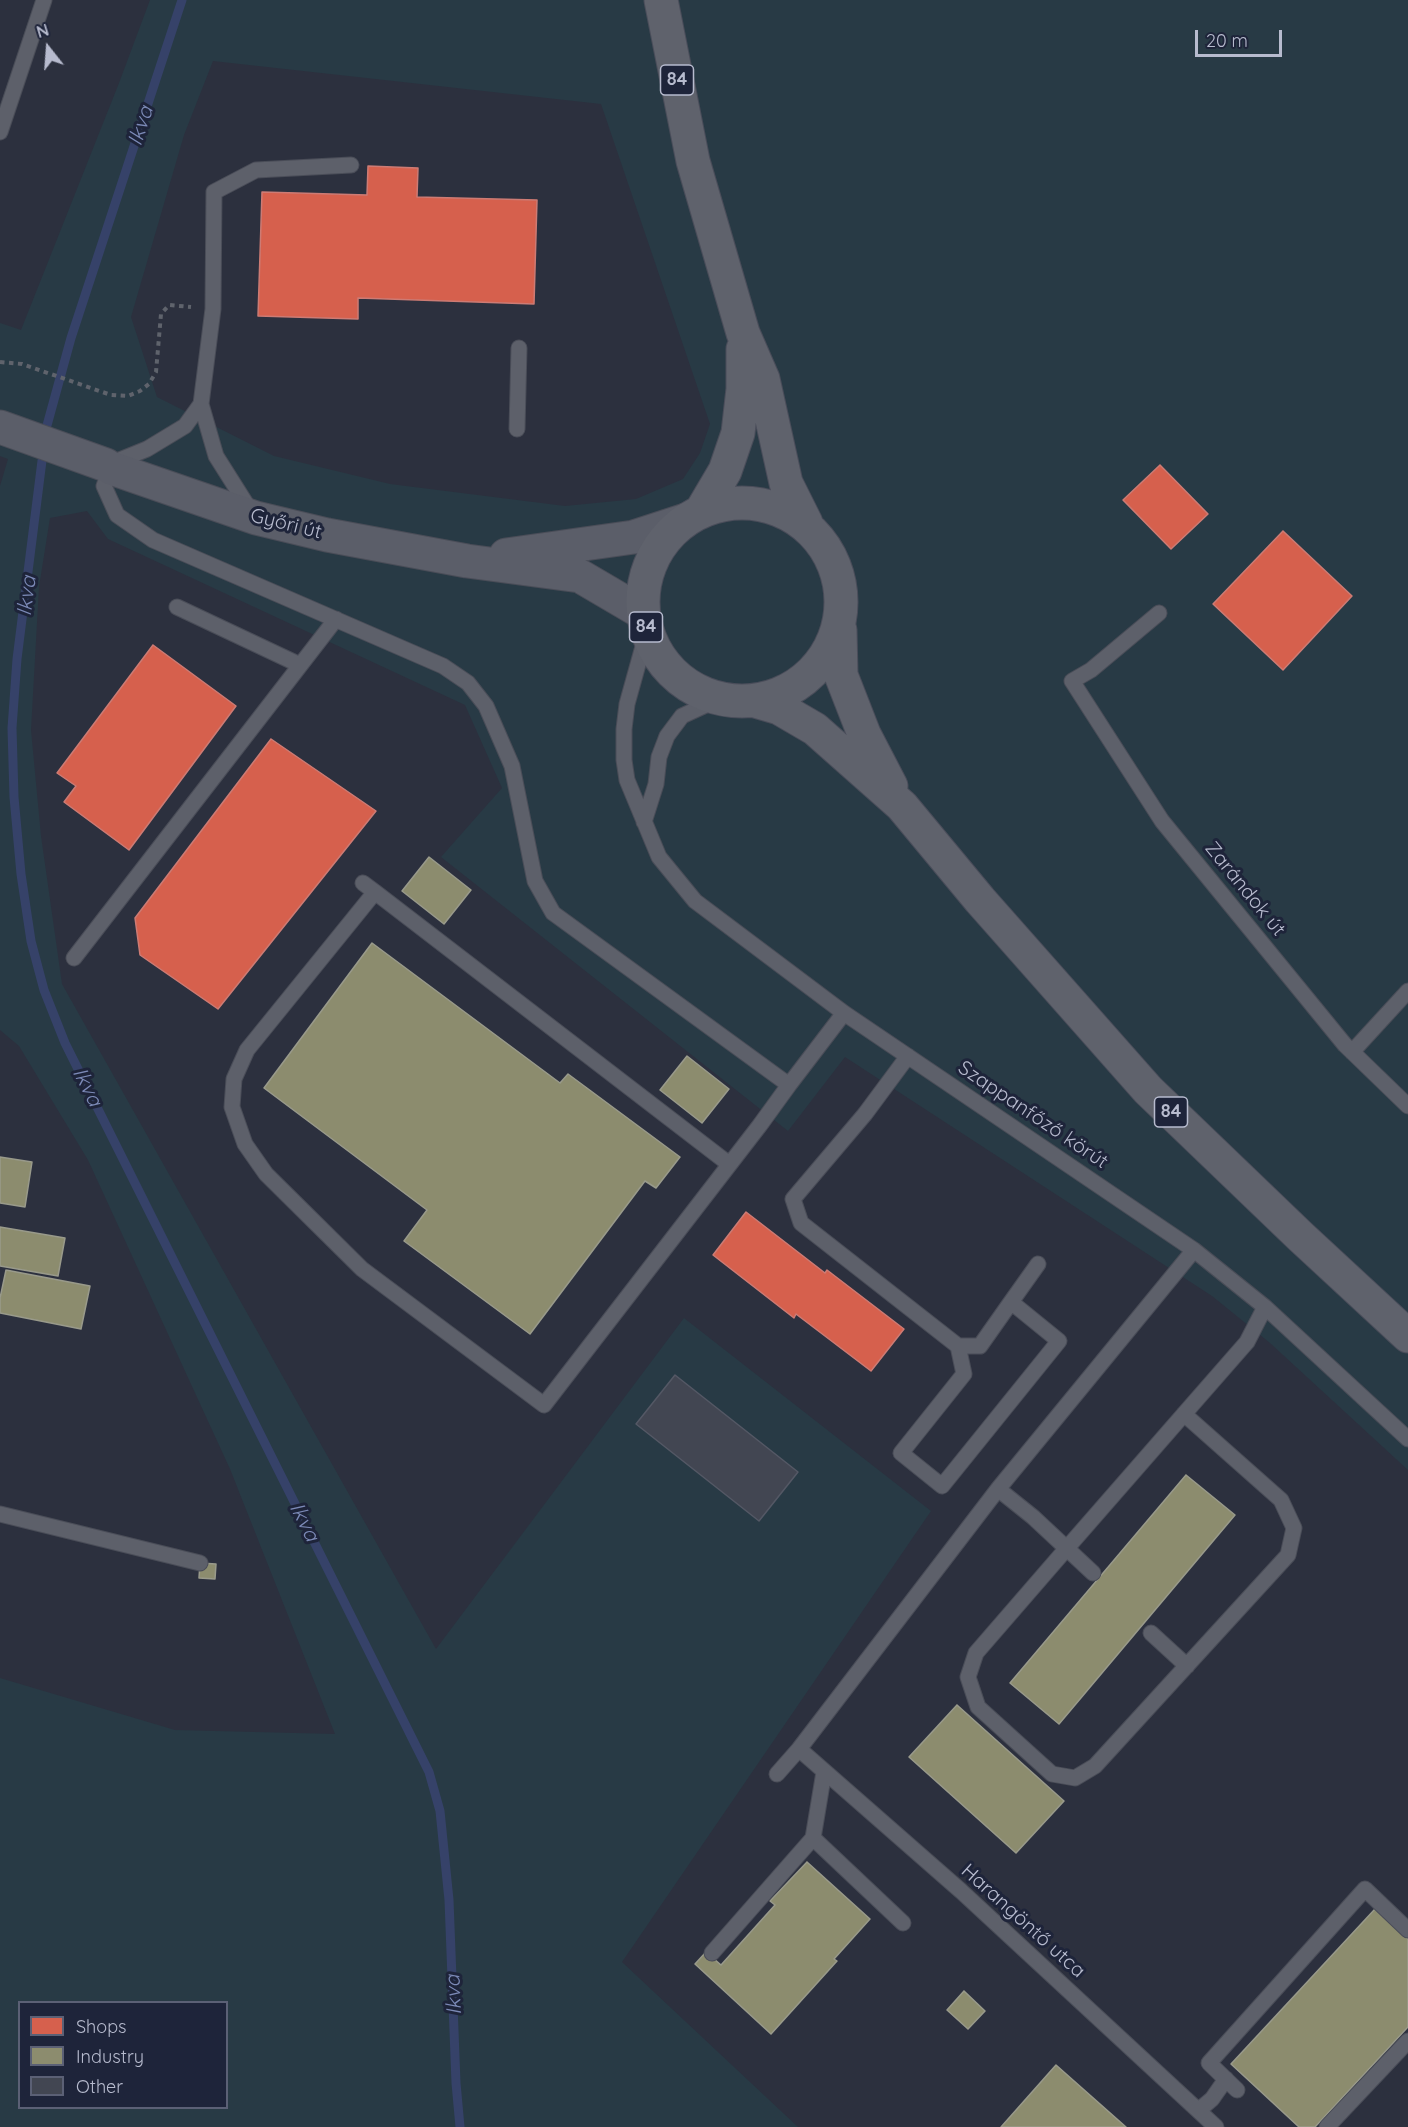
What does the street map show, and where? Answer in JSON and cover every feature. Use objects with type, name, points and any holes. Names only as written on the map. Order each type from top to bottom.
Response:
[{"type":"main road","name":"84","points":[[661,0],[693,161],[743,333],[763,379],[786,483],[806,523],[825,544],[838,576],[842,611],[841,675],[864,734],[902,806]]},
{"type":"main road","name":"84","points":[[743,333],[743,389],[738,433],[725,471],[694,515],[658,548],[647,571],[642,591],[645,623],[659,657],[674,673],[696,689],[721,698],[755,701],[779,708],[815,729],[902,806],[980,900],[1148,1090],[1300,1236],[1408,1335]]},
{"type":"main road","name":"Győri út","points":[[1,427],[256,518],[327,535],[467,561],[580,576],[645,623]]},
{"type":"main road","name":"84","points":[[694,515],[728,503],[750,502],[776,507],[806,523]]},
{"type":"main road","name":"Győri út","points":[[467,561],[634,537],[694,515]]},
{"type":"main road","name":"84","points":[[755,701],[780,694],[796,685],[817,668],[830,650],[840,626]]},
{"type":"lane","points":[[0,132],[44,0]]},
{"type":"lane","points":[[256,518],[216,456],[201,404],[213,309],[214,192],[256,170],[351,165]]},
{"type":"lane","points":[[517,429],[519,348]]},
{"type":"lane","points":[[201,404],[185,426],[147,449],[101,464],[104,486],[117,515],[153,540],[443,666],[468,683],[486,706],[512,766],[535,881],[553,913],[789,1085]]},
{"type":"lane","points":[[177,607],[300,665]]},
{"type":"lane","name":"Zarándok út","points":[[1159,613],[1091,670],[1072,681],[1162,821],[1352,1052],[1408,1106]]},
{"type":"lane","points":[[74,958],[336,619]]},
{"type":"lane","name":"Szappanfőző körút","points":[[645,623],[627,704],[624,729],[624,760],[627,780],[659,857],[694,901],[844,1013],[1194,1250],[1265,1307],[1408,1439]]},
{"type":"lane","points":[[644,822],[667,736],[682,716],[721,698]]},
{"type":"lane","points":[[729,1164],[369,888],[247,1050],[234,1079],[232,1107],[245,1144],[266,1174],[362,1269],[544,1405],[729,1164],[844,1013]]},
{"type":"lane","points":[[1352,1052],[1408,991]]},
{"type":"lane","points":[[908,1056],[865,1114],[793,1199],[801,1223],[957,1346],[964,1374],[901,1453],[942,1486],[1059,1341],[1011,1302]]},
{"type":"lane","points":[[777,1774],[799,1749],[998,1489],[1194,1250]]},
{"type":"lane","points":[[957,1346],[980,1346],[1038,1264]]},
{"type":"lane","points":[[1184,1414],[1281,1500],[1294,1528],[1288,1555],[1095,1766],[1076,1778],[1052,1773],[978,1707],[968,1677],[976,1653],[1066,1548],[1247,1342],[1265,1307]]},
{"type":"lane","points":[[998,1489],[1093,1573]]},
{"type":"lane","points":[[0,1515],[200,1563]]},
{"type":"lane","points":[[1151,1633],[1187,1666]]},
{"type":"lane","name":"Harangöntő utca","points":[[799,1749],[961,1891],[1216,2127]]},
{"type":"lane","points":[[712,1953],[813,1838],[824,1772]]},
{"type":"lane","points":[[813,1838],[903,1923]]},
{"type":"lane","points":[[1199,2110],[1231,2085],[1209,2063],[1365,1889],[1408,1930]]},
{"type":"lane","points":[[1327,2127],[1408,2041]]},
{"type":"path","points":[[0,363],[22,364],[90,389],[111,395],[128,396],[149,384],[156,372],[161,314],[165,309],[169,305],[213,309]]},
{"type":"shaded area","points":[[150,0],[1408,0],[1408,1470],[1270,1343],[1212,1296],[845,1057],[788,1131],[441,857],[502,788],[465,705],[108,539],[87,511],[50,518],[39,587],[31,730],[41,836],[62,984],[436,1649],[684,1318],[931,1511],[622,1962],[798,2127],[0,2127],[0,1678],[175,1730],[335,1734],[230,1469],[88,1160],[19,1046],[0,1030],[0,486],[8,459],[0,456],[0,323],[21,330]],"holes":[[[213,61],[601,104],[710,424],[700,453],[683,479],[636,499],[565,506],[390,484],[274,456],[157,397],[131,317],[184,135]]]},
{"type":"building: Shops","points":[[368,166],[418,168],[417,197],[537,200],[534,304],[358,298],[358,319],[258,316],[262,192],[367,195]]},
{"type":"building: Shops","points":[[1160,465],[1208,514],[1171,549],[1123,500]]},
{"type":"building: Shops","points":[[1283,531],[1352,596],[1283,670],[1213,604]]},
{"type":"building: Shops","points":[[153,645],[236,706],[129,850],[64,802],[76,786],[57,773]]},
{"type":"building: Shops","points":[[271,739],[376,811],[218,1009],[140,955],[135,918]]},
{"type":"building: Shops","points":[[746,1212],[825,1273],[827,1270],[904,1329],[871,1371],[796,1314],[794,1318],[713,1255]]},
{"type":"building: Industry","points":[[429,857],[471,890],[444,924],[402,891]]},
{"type":"building: Industry","points":[[372,943],[560,1083],[568,1074],[680,1157],[656,1188],[645,1181],[530,1334],[404,1241],[427,1210],[264,1088]]},
{"type":"building: Industry","points":[[687,1056],[729,1089],[702,1123],[660,1090]]},
{"type":"building: Industry","points":[[0,1157],[32,1162],[25,1207],[0,1203]]},
{"type":"building: Industry","points":[[0,1227],[65,1238],[58,1276],[0,1266]]},
{"type":"building: Industry","points":[[6,1270],[90,1286],[81,1329],[0,1313],[0,1298]]},
{"type":"building: Industry","points":[[1186,1475],[1235,1515],[1059,1724],[1010,1683]]},
{"type":"building: Industry","points":[[200,1563],[216,1564],[215,1579],[199,1578]]},
{"type":"building: Industry","points":[[957,1705],[1064,1801],[1016,1853],[909,1757]]},
{"type":"building: Industry","points":[[807,1862],[870,1919],[834,1959],[837,1961],[771,2034],[695,1964],[706,1952],[721,1965],[775,1905],[770,1901]]},
{"type":"building: Industry","points":[[1375,1909],[1408,1939],[1408,2027],[1315,2127],[1299,2127],[1231,2064]]},
{"type":"building: Industry","points":[[964,1991],[985,2011],[968,2029],[947,2010]]},
{"type":"building: Industry","points":[[1056,2065],[1126,2127],[1001,2127]]},
{"type":"building: Other","points":[[675,1375],[798,1472],[759,1521],[636,1424]]},
{"type":"waterway","name":"Ikva","points":[[182,0],[71,338],[46,429],[17,659],[12,728],[14,797],[21,874],[31,941],[44,990],[65,1043],[429,1772],[440,1811],[449,1900],[456,2083],[460,2127]]}]
